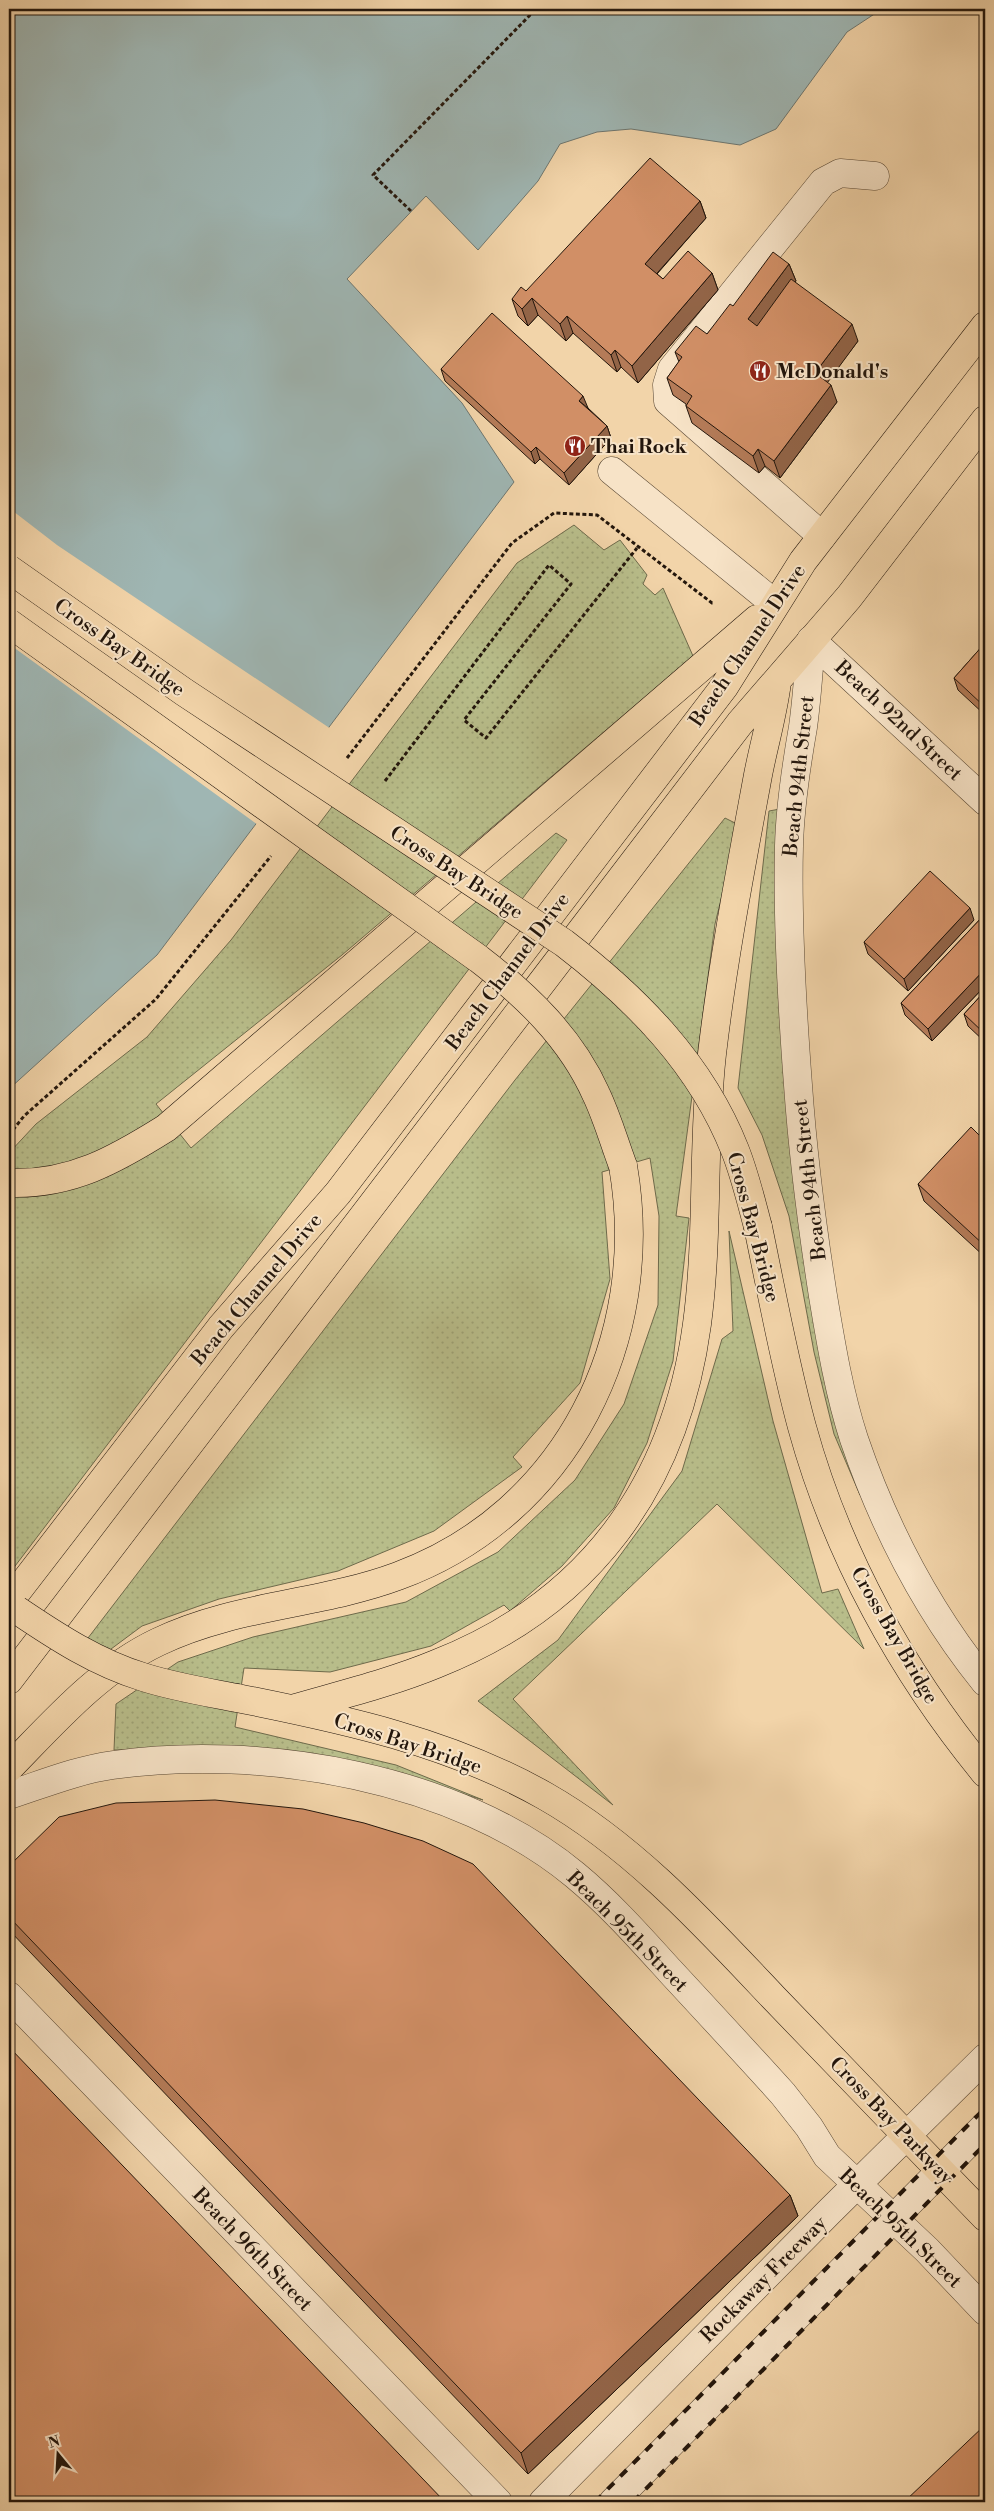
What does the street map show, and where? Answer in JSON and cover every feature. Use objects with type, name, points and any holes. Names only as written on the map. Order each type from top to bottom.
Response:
[{"type":"main road","name":"Beach Channel Drive","points":[[9,1603],[220,1327],[338,1194],[724,687],[803,561],[985,326]]},
{"type":"main road","name":"Beach Channel Drive","points":[[9,1680],[728,739],[849,597],[985,420]]},
{"type":"main road","name":"Cross Bay Bridge","points":[[9,569],[184,692],[564,943],[599,970],[657,1025],[703,1084],[736,1151],[758,1227],[802,1428],[822,1488],[855,1569],[875,1609],[923,1691],[985,1773]]},
{"type":"main road","points":[[9,1183],[52,1179],[93,1168],[116,1159],[166,1128],[775,604]]},
{"type":"main road","points":[[9,623],[463,948],[510,984],[539,1010],[581,1066],[596,1093],[623,1166],[628,1197],[629,1252],[627,1283],[608,1364],[585,1416],[568,1445],[522,1498],[467,1541],[432,1562],[398,1576],[357,1590],[212,1620],[157,1642],[102,1678],[9,1768]]},
{"type":"main road","points":[[292,1709],[429,1667],[475,1647],[514,1626],[549,1602],[580,1573],[629,1516],[650,1481],[680,1405],[690,1366],[701,1275],[712,1057],[736,891],[777,680]]},
{"type":"main road","name":"Cross Bay Bridge","points":[[9,1603],[59,1639],[99,1660],[143,1677],[384,1731],[470,1759],[544,1795],[575,1814],[676,1896],[798,2022]]},
{"type":"main road","name":"Cross Bay Parkway","points":[[798,2022],[985,2217]]},
{"type":"street","points":[[822,536],[668,402],[667,385],[672,369],[823,182],[840,173],[875,176]]},
{"type":"street","points":[[612,471],[775,604]]},
{"type":"street","name":"Beach 92nd Street","points":[[812,640],[985,801]]},
{"type":"street","name":"Beach 94th Street","points":[[812,640],[803,725],[794,772],[789,845],[790,922],[802,1138],[826,1314],[846,1410],[872,1488],[894,1538],[921,1589],[950,1636],[985,1682]]},
{"type":"street","name":"Beach 95th Street","points":[[9,1795],[77,1773],[111,1765],[180,1760],[219,1760],[264,1762],[356,1775],[400,1785],[479,1815],[545,1852],[605,1902],[783,2094],[827,2156],[893,2218],[985,2311]]},
{"type":"street","name":"Beach 96th Street","points":[[9,1996],[498,2502]]},
{"type":"street","name":"Rockaway Freeway","points":[[543,2502],[985,2058]]},
{"type":"street","points":[[613,2502],[985,2126]]},
{"type":"path","points":[[411,211],[373,175],[536,9]]},
{"type":"path","points":[[385,781],[549,565],[571,584],[464,720],[486,738],[637,548]]},
{"type":"green space","points":[[574,525],[604,550],[620,540],[647,575],[643,584],[655,595],[663,588],[693,656],[342,955],[156,1104],[191,1148],[556,833],[567,840],[9,1574],[9,1153],[36,1124],[147,1037],[231,940],[517,563]]},
{"type":"green space","points":[[780,809],[818,1338],[860,1495],[834,1434],[814,1352],[789,1216],[762,1135],[738,1088],[769,811]]},
{"type":"green space","points":[[725,818],[739,825],[715,924],[676,1216],[689,1218],[673,1361],[647,1443],[614,1508],[562,1566],[510,1611],[504,1605],[431,1646],[330,1672],[244,1668],[235,1727],[396,1765],[483,1800],[389,1771],[237,1747],[114,1750],[116,1704],[178,1662],[253,1637],[406,1602],[498,1552],[575,1480],[624,1404],[658,1305],[659,1216],[650,1158],[602,1172],[610,1279],[580,1383],[513,1457],[522,1467],[434,1531],[338,1571],[219,1599],[142,1626],[107,1652],[88,1638],[515,1080]]},
{"type":"green space","points":[[729,1231],[773,1421],[822,1593],[838,1589],[864,1649],[717,1504],[513,1699],[613,1805],[478,1701],[558,1640],[682,1471],[722,1339],[733,1331]]},
{"type":"water","points":[[9,9],[882,9],[847,32],[776,129],[740,145],[631,129],[597,132],[560,144],[538,181],[478,250],[426,196],[347,279],[462,403],[514,482],[157,955],[9,1089]]},
{"type":"pier","points":[[9,508],[57,545],[331,729],[258,825],[9,644]]},
{"type":"building","points":[[650,158],[700,201],[645,264],[663,279],[688,251],[712,273],[632,366],[615,350],[611,355],[567,316],[560,324],[532,298],[522,309],[512,299],[521,287],[526,291]]},
{"type":"building","name":"McDonald's","points":[[773,252],[789,264],[748,319],[757,326],[791,279],[852,324],[815,373],[831,385],[774,461],[758,449],[753,456],[686,406],[692,396],[667,378],[682,357],[675,352],[696,326],[707,334],[730,304],[733,306]]},
{"type":"building","points":[[492,313],[583,396],[579,401],[607,426],[564,473],[536,447],[531,452],[441,369]]},
{"type":"building","points":[[985,643],[985,707],[954,678]]},
{"type":"building","points":[[930,871],[970,908],[904,979],[864,942]]},
{"type":"building","points":[[985,914],[985,969],[928,1029],[901,1003]]},
{"type":"building","points":[[985,991],[985,1034],[964,1014]]},
{"type":"building","points":[[971,1127],[985,1141],[985,1246],[918,1184]]},
{"type":"building","points":[[215,1800],[303,1809],[364,1823],[423,1841],[473,1864],[790,2195],[521,2453],[9,1917],[9,1866],[59,1817],[116,1803]]},
{"type":"building","points":[[9,2047],[445,2502],[9,2502]]},
{"type":"building","points":[[985,2425],[985,2502],[904,2502]]},
{"type":"railway","points":[[595,2502],[985,2108]]},
{"type":"railway","points":[[633,2502],[985,2144]]},
{"type":"place","name":"McDonald's","points":[[760,371]]},
{"type":"place","name":"Thai Rock","points":[[575,446]]}]
